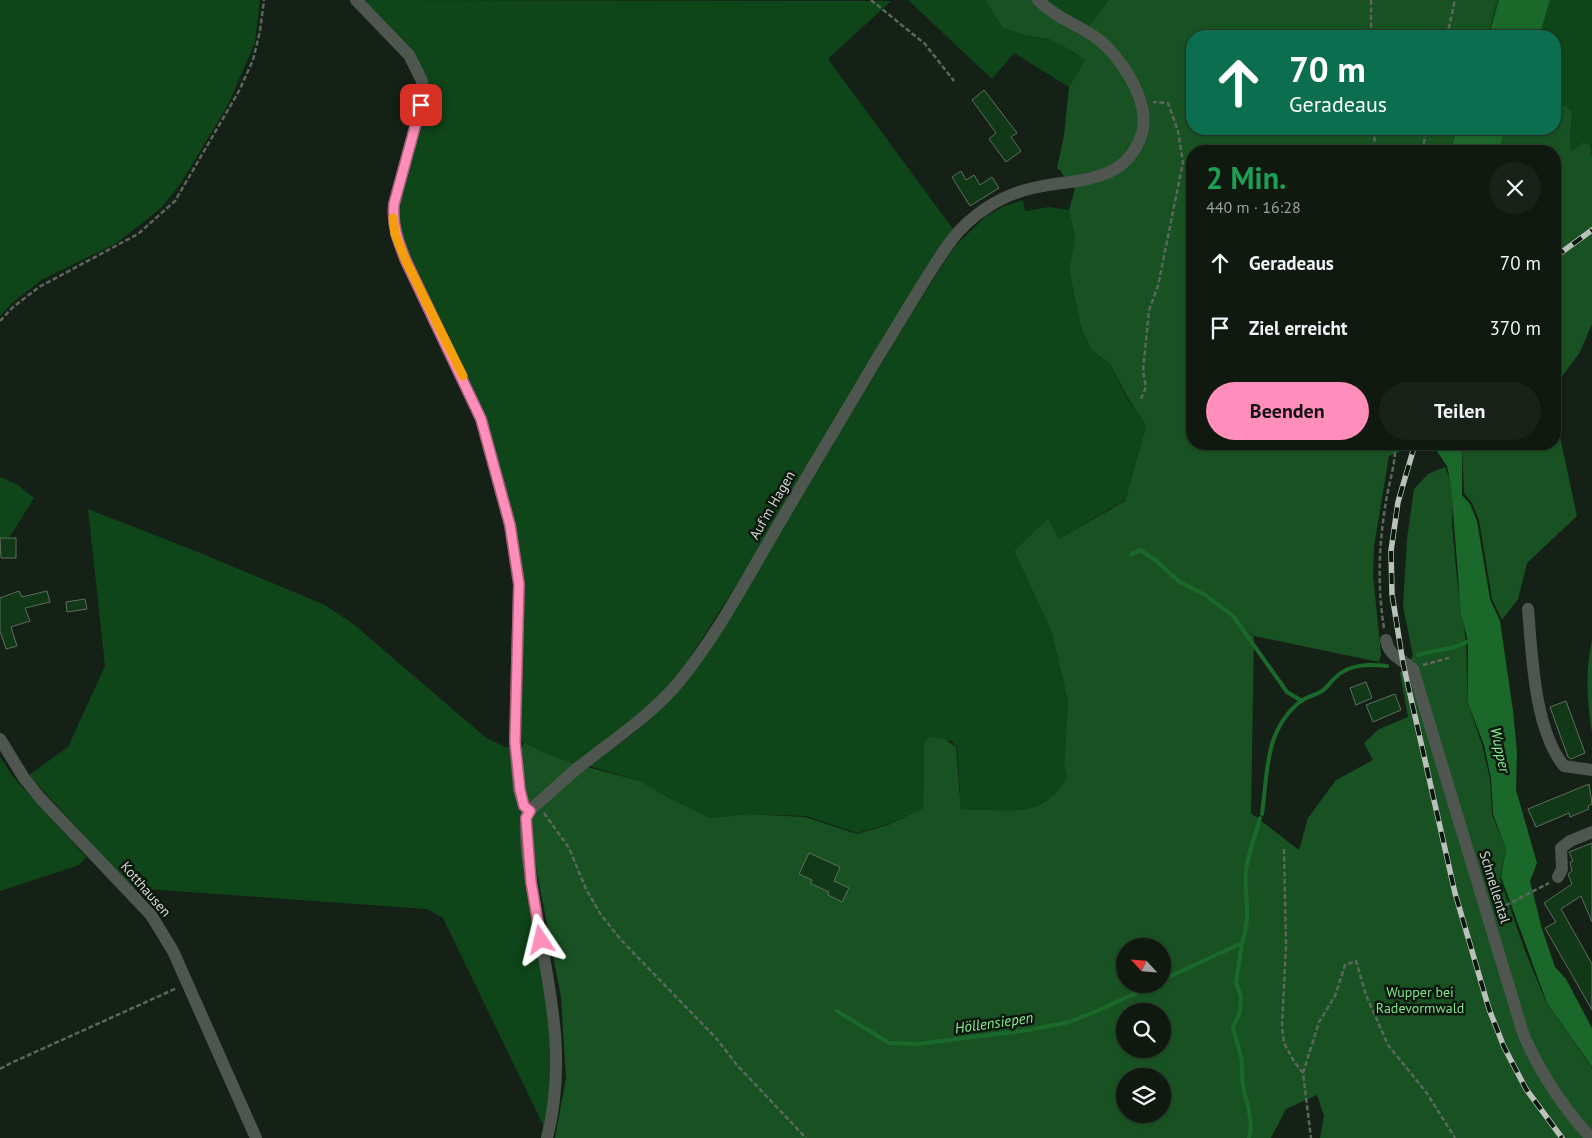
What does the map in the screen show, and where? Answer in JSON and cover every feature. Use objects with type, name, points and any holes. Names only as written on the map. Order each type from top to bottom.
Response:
[{"type":"street","points":[[356,0],[409,55],[422,81],[421,105],[394,204],[392,218],[395,234],[406,261],[481,419],[510,525],[519,584],[515,742],[520,790],[524,806],[534,807]]},
{"type":"street","name":"Auf'm Hagen","points":[[534,807],[655,706],[691,666],[752,570],[909,306],[950,242],[962,228],[991,205],[1014,193],[1035,187],[1091,180],[1115,168],[1131,152],[1141,136],[1144,115],[1141,102],[1126,73],[1101,42],[1050,11],[1038,0]]},
{"type":"street","points":[[1528,609],[1534,686],[1552,746],[1564,766],[1592,770]]},
{"type":"street","name":"Schnellental","points":[[1386,640],[1387,647],[1396,658],[1413,669],[1523,1033],[1533,1057],[1549,1082],[1591,1138]]},
{"type":"street","name":"Kotthausen","points":[[0,739],[24,778],[41,799],[151,916],[173,951],[256,1138]]},
{"type":"street","points":[[534,807],[526,818],[531,882],[557,1033],[555,1095],[547,1138]]},
{"type":"street","points":[[1558,877],[1562,870],[1561,848],[1570,841],[1592,832]]},
{"type":"path","points":[[0,322],[12,308],[39,287],[138,234],[175,201],[246,76],[260,31],[264,0]]},
{"type":"path","points":[[871,0],[925,44],[954,81]]},
{"type":"path","points":[[1370,0],[1371,30]]},
{"type":"path","points":[[1448,30],[1455,0]]},
{"type":"path","points":[[1141,102],[1168,103],[1178,131],[1183,162],[1158,286],[1150,310],[1143,371],[1146,387],[1141,400]]},
{"type":"path","points":[[1386,640],[1380,594],[1380,548],[1386,500],[1396,450]]},
{"type":"path","points":[[1421,666],[1449,658]]},
{"type":"path","points":[[534,807],[569,848],[586,889],[601,914],[622,941],[716,1038],[737,1065],[806,1138]]},
{"type":"path","points":[[1284,849],[1286,946],[1282,1027],[1284,1043],[1294,1063],[1303,1073]]},
{"type":"path","points":[[1498,910],[1539,889]]},
{"type":"path","points":[[1311,1138],[1303,1073],[1319,1022],[1335,996],[1346,965],[1356,961],[1366,995],[1388,1046],[1426,1092],[1455,1138]]},
{"type":"path","points":[[0,1070],[11,1062],[188,983]]},
{"type":"shaded area","points":[[0,0],[260,0],[255,42],[229,103],[181,183],[161,208],[117,243],[43,279],[13,302],[0,316]]},
{"type":"shaded area","points":[[360,0],[891,1],[828,59],[953,229],[748,567],[687,662],[659,697],[576,764],[540,751],[524,742],[518,743],[522,638],[510,516],[448,343],[394,219],[427,86]]},
{"type":"shaded area","points":[[908,0],[985,0],[1002,27],[1023,35],[1049,39],[1085,60],[1069,87],[1014,53],[992,79]]},
{"type":"shaded area","points":[[1043,0],[1109,0],[1087,29]]},
{"type":"shaded area","points":[[1373,0],[1592,0],[1592,155],[1590,145],[1583,142],[1572,151],[1570,142],[1572,111],[1564,106],[1561,112],[1561,30],[1373,30]]},
{"type":"shaded area","points":[[1375,135],[1557,135],[1556,145],[1376,145]]},
{"type":"shaded area","points":[[1023,200],[1025,211],[1049,207],[1069,210],[1075,238],[1069,271],[1082,331],[1092,350],[1110,364],[1125,395],[1146,426],[1125,500],[1059,539],[1048,518],[1014,551],[1052,633],[1068,702],[1064,763],[1067,777],[1057,792],[1046,801],[1034,807],[1021,810],[961,810],[957,747],[951,741],[930,737],[924,742],[923,808],[889,824],[857,833],[806,816],[750,814],[712,818],[669,798],[640,781],[589,766],[633,734],[664,705],[805,490],[954,247],[985,217],[1002,207]]},
{"type":"shaded area","points":[[0,477],[18,485],[34,498],[9,538],[0,538]]},
{"type":"shaded area","points":[[88,509],[325,605],[352,623],[485,737],[505,747],[513,746],[556,1033],[547,1133],[443,918],[427,909],[132,888],[29,775],[68,747],[105,666]]},
{"type":"shaded area","points":[[0,757],[14,778],[86,857],[79,865],[0,891]]},
{"type":"green space","name":"Wupper bei Radevormwald","points":[[985,0],[1035,0],[1085,31],[1109,0],[1497,0],[1489,30],[1186,30],[1186,135],[1454,135],[1451,145],[1186,145],[1186,450],[1404,450],[1389,456],[1374,547],[1373,575],[1381,654],[1379,662],[1254,636],[1248,631],[1254,637],[1251,813],[1299,850],[1308,818],[1336,780],[1373,760],[1364,743],[1379,729],[1408,717],[1400,673],[1413,656],[1403,606],[1407,539],[1414,489],[1428,474],[1445,467],[1453,487],[1452,524],[1457,579],[1466,641],[1468,703],[1482,745],[1490,779],[1492,814],[1506,849],[1500,879],[1524,948],[1546,1002],[1592,1068],[1592,1138],[1320,1138],[1324,1116],[1317,1095],[1286,1109],[1271,1138],[555,1138],[566,1078],[561,997],[537,873],[520,755],[524,742],[540,751],[576,764],[640,781],[669,798],[711,818],[750,814],[805,817],[857,834],[888,825],[923,808],[924,742],[930,737],[945,739],[956,747],[961,810],[1021,810],[1034,807],[1046,801],[1057,792],[1067,777],[1064,763],[1068,702],[1052,633],[1014,551],[1048,518],[1059,539],[1125,501],[1146,426],[1126,395],[1110,364],[1092,350],[1082,331],[1069,271],[1075,238],[1069,210],[1075,189],[1057,168],[1064,136],[1069,87],[1085,60],[1049,39],[1023,35],[1002,27]]},
{"type":"green space","points":[[1561,104],[1572,111],[1570,142],[1572,151],[1583,142],[1590,145],[1592,156],[1592,324],[1580,352],[1561,378],[1561,145],[1501,145],[1503,135],[1561,135]]},
{"type":"green space","points":[[1561,442],[1577,516],[1527,563],[1518,599],[1502,620],[1492,599],[1479,520],[1472,503],[1464,493],[1462,450],[1561,450]]},
{"type":"green space","points":[[1592,640],[1592,733],[1589,709],[1588,664]]},
{"type":"water","points":[[1499,0],[1550,0],[1541,30],[1491,30]]},
{"type":"water","points":[[1455,135],[1503,135],[1501,145],[1452,145]]},
{"type":"water","name":"Wupper","points":[[1436,450],[1462,450],[1462,495],[1470,504],[1477,521],[1490,599],[1500,621],[1517,752],[1516,790],[1537,863],[1530,881],[1542,929],[1555,967],[1566,979],[1592,1028],[1592,1067],[1547,1003],[1501,877],[1506,849],[1493,814],[1491,778],[1484,745],[1468,703],[1468,641],[1461,614],[1451,485],[1447,466]]},
{"type":"building","points":[[984,90],[1017,133],[1011,137],[1021,151],[1006,162],[989,139],[996,133],[972,100]]},
{"type":"building","points":[[961,171],[966,180],[974,175],[980,185],[992,177],[999,188],[970,206],[952,177]]},
{"type":"building","points":[[0,538],[16,538],[16,558],[1,558]]},
{"type":"building","points":[[19,591],[22,597],[47,591],[50,602],[25,608],[30,621],[11,627],[17,646],[6,649],[0,631],[0,598]]},
{"type":"building","points":[[85,599],[87,609],[67,612],[66,602]]},
{"type":"building","points":[[1366,682],[1372,698],[1356,705],[1350,688]]},
{"type":"building","points":[[1395,694],[1401,710],[1373,722],[1366,705]]},
{"type":"building","points":[[1566,701],[1585,753],[1571,759],[1568,757],[1550,707]]},
{"type":"building","points":[[1589,784],[1592,804],[1588,806],[1589,809],[1570,817],[1569,813],[1536,827],[1528,809]]},
{"type":"building","points":[[1592,843],[1592,922],[1581,896],[1561,909],[1592,964],[1592,1010],[1545,928],[1556,922],[1544,903],[1572,884],[1568,874],[1572,871],[1570,862],[1573,861],[1569,852]]},
{"type":"building","points":[[809,853],[840,867],[834,881],[849,888],[842,902],[828,895],[829,892],[810,883],[812,880],[799,874]]},
{"type":"waterway","points":[[1132,554],[1140,550],[1154,559],[1180,582],[1205,595],[1233,616],[1287,692],[1302,701]]},
{"type":"waterway","name":"Höllensiepen","points":[[1418,655],[1453,647],[1472,639]]},
{"type":"waterway","name":"Höllensiepen","points":[[1262,814],[1270,753],[1280,725],[1289,712],[1301,701],[1322,691],[1341,673],[1353,667],[1366,665],[1387,666]]},
{"type":"waterway","name":"Höllensiepen","points":[[1171,976],[1242,943],[1247,923],[1246,870],[1260,818]]},
{"type":"waterway","points":[[1242,943],[1236,982],[1241,997],[1240,1012],[1233,1027],[1241,1057],[1242,1082],[1250,1118],[1249,1138]]},
{"type":"waterway","name":"Höllensiepen","points":[[837,1011],[889,1043],[917,1044],[1029,1030],[1069,1022],[1136,993]]},
{"type":"railway","points":[[1561,253],[1592,230]]},
{"type":"railway","points":[[1413,450],[1398,502],[1391,551],[1392,594],[1403,663],[1455,893],[1489,1009],[1504,1047],[1526,1089],[1562,1138]]},
{"type":"slow traffic","points":[[393,218],[395,234],[406,261],[463,376]]},
{"type":"route","points":[[421,105],[407,152],[392,218],[395,234],[406,261],[463,376],[481,419],[512,534],[519,584],[515,742],[520,790],[524,806],[530,811],[526,818],[531,882],[541,940]]}]
